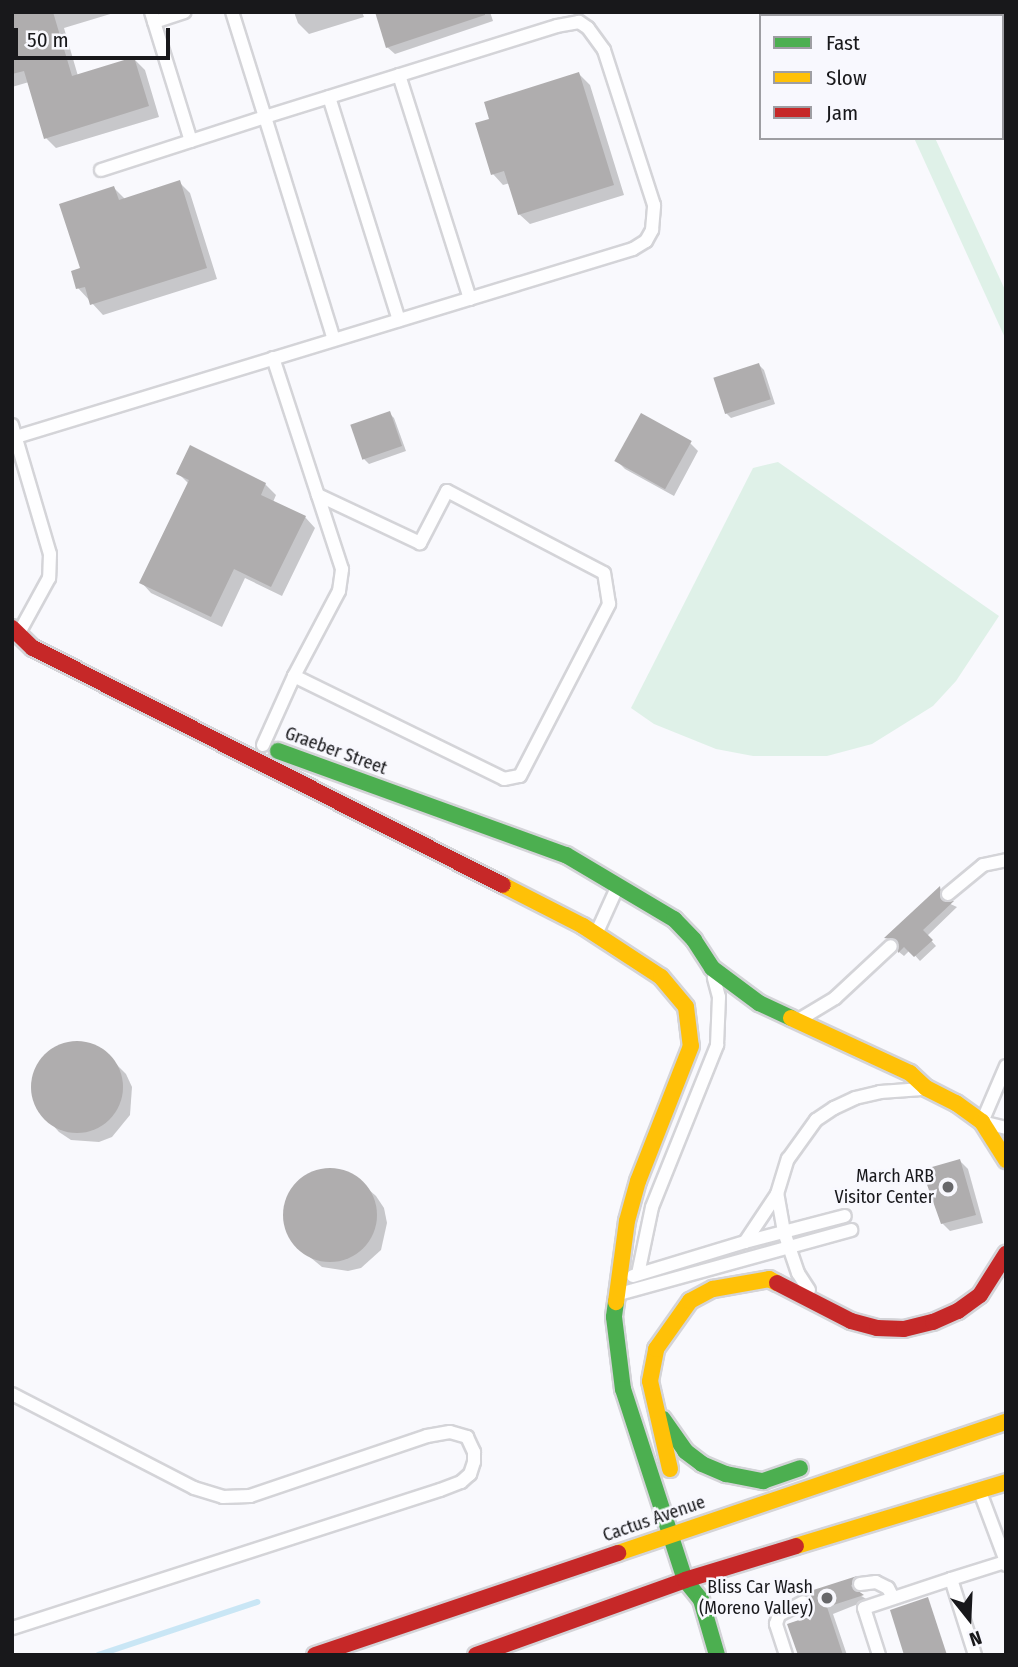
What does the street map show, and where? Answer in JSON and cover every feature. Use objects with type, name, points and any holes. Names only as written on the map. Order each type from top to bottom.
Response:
[{"type":"street","points":[[16,630],[42,627]]},
{"type":"street","points":[[16,630],[33,648],[571,920],[661,977],[686,1007],[691,1046],[638,1181],[626,1221],[616,1288],[618,1362],[623,1389],[685,1580],[702,1600]]},
{"type":"street","name":"Graeber Street","points":[[257,742],[566,855],[674,919],[694,940],[712,968]]},
{"type":"street","points":[[712,968],[759,1003],[910,1073],[926,1088],[956,1103],[982,1122],[1006,1160]]},
{"type":"street","points":[[674,1482],[663,1448],[658,1411],[650,1381],[656,1349],[690,1301],[734,1283],[769,1279],[851,1321],[877,1328],[904,1329],[933,1322],[958,1311],[980,1295],[1006,1254]]},
{"type":"street","points":[[703,1294],[740,1261]]},
{"type":"street","points":[[658,1411],[685,1451],[702,1464],[726,1474],[763,1480],[816,1463]]},
{"type":"street","name":"Cactus Avenue","points":[[316,1655],[502,1594],[670,1534],[688,1522],[1006,1422]]},
{"type":"street","points":[[840,1460],[914,1451]]},
{"type":"street","points":[[476,1655],[685,1580],[703,1562],[1006,1482]]},
{"type":"street","points":[[688,1522],[703,1562],[702,1600],[717,1655]]},
{"type":"lane","points":[[184,12],[153,17],[191,141]]},
{"type":"lane","points":[[232,12],[334,340]]},
{"type":"lane","points":[[16,630],[49,578],[50,554],[14,431],[274,359],[633,249],[646,241],[652,230],[654,205],[604,50],[588,28],[579,22],[556,26],[102,170]]},
{"type":"lane","points":[[399,75],[470,299]]},
{"type":"lane","points":[[329,97],[399,320]]},
{"type":"lane","points":[[257,742],[339,591],[342,569],[274,359]]},
{"type":"lane","points":[[294,676],[504,779],[520,776],[609,604],[604,573],[447,491],[420,543],[318,495]]},
{"type":"lane","points":[[948,894],[983,865],[1006,860]]},
{"type":"lane","points":[[595,936],[618,885]]},
{"type":"lane","points":[[797,1021],[835,998],[891,946]]},
{"type":"lane","points":[[638,1274],[656,1195],[717,1045],[719,997],[712,968]]},
{"type":"lane","points":[[1006,1066],[982,1122],[1006,1128]]},
{"type":"lane","points":[[745,1242],[777,1194],[788,1159],[816,1120],[855,1098],[926,1088]]},
{"type":"lane","points":[[777,1194],[784,1232],[798,1273],[817,1302]]},
{"type":"lane","points":[[616,1288],[638,1274],[845,1216]]},
{"type":"lane","points":[[616,1288],[740,1261],[851,1230]]},
{"type":"lane","points":[[12,1394],[194,1488],[223,1497],[250,1496],[427,1436],[450,1432],[467,1437],[474,1452],[470,1474],[461,1482],[12,1629]]},
{"type":"lane","points":[[879,1655],[864,1608],[1005,1563],[979,1491]]},
{"type":"lane","points":[[951,1579],[975,1655]]},
{"type":"lane","points":[[860,1584],[876,1582],[888,1588],[893,1598]]},
{"type":"lane","points":[[786,1655],[776,1624],[779,1615],[803,1602]]},
{"type":"shaded area","points":[[915,140],[936,140],[1006,292],[1006,340]]},
{"type":"shaded area","points":[[778,462],[999,616],[956,681],[933,706],[872,744],[827,756],[753,756],[716,749],[654,724],[631,708],[753,468]]},
{"type":"building","points":[[12,12],[53,12],[72,76],[134,57],[149,106],[44,139],[24,71],[12,74],[12,58],[18,56],[12,36]]},
{"type":"building","points":[[375,12],[485,12],[485,15],[386,48]]},
{"type":"building","points":[[579,72],[614,185],[518,215],[504,171],[491,175],[475,123],[489,119],[484,102]]},
{"type":"building","points":[[180,180],[207,268],[90,305],[85,287],[76,289],[71,271],[80,268],[59,204],[114,186],[119,200]]},
{"type":"building","points":[[759,363],[771,399],[725,414],[713,378]]},
{"type":"building","points":[[390,411],[402,446],[362,460],[350,425]]},
{"type":"building","points":[[641,413],[692,441],[665,489],[614,461]]},
{"type":"building","points":[[190,445],[266,483],[261,495],[306,516],[271,587],[234,569],[211,617],[139,583],[189,480],[176,474]]},
{"type":"building","points":[[940,886],[942,900],[954,901],[923,930],[933,940],[914,957],[904,947],[898,953],[897,940],[884,938]]},
{"type":"building","points":[[77,1041],[94,1045],[109,1055],[119,1070],[123,1087],[119,1104],[109,1119],[94,1129],[77,1133],[60,1129],[45,1119],[35,1104],[31,1087],[35,1070],[45,1055],[60,1045]]},
{"type":"building","name":"March ARB Visitor Center","points":[[960,1159],[976,1215],[941,1224],[925,1179],[934,1177],[932,1167]]},
{"type":"building","points":[[330,1168],[348,1172],[363,1182],[373,1197],[377,1215],[373,1233],[363,1248],[348,1258],[330,1262],[312,1258],[297,1248],[287,1233],[283,1215],[287,1197],[297,1182],[312,1172]]},
{"type":"building","points":[[857,1576],[851,1586],[864,1595],[827,1607],[843,1655],[798,1655],[787,1624],[808,1617],[806,1610],[812,1602],[804,1593]]},
{"type":"building","points":[[928,1597],[947,1655],[904,1655],[890,1610]]},
{"type":"waterway","points":[[98,1655],[257,1602]]},
{"type":"traffic: fast","points":[[278,751],[566,855],[674,919],[694,940],[712,968],[759,1003],[791,1018]]},
{"type":"traffic: fast","points":[[616,1302],[614,1317],[623,1389],[685,1580],[701,1600],[717,1655]]},
{"type":"traffic: fast","points":[[663,1419],[685,1451],[702,1464],[726,1474],[763,1481],[800,1468]]},
{"type":"traffic: slow","points":[[503,885],[583,926],[661,977],[686,1007],[691,1046],[638,1181],[627,1221],[616,1302]]},
{"type":"traffic: slow","points":[[791,1018],[910,1073],[926,1088],[956,1103],[982,1122],[1006,1160]]},
{"type":"traffic: slow","points":[[670,1469],[650,1381],[656,1349],[690,1301],[713,1289],[769,1279],[777,1283]]},
{"type":"traffic: slow","points":[[618,1553],[1006,1422]]},
{"type":"traffic: slow","points":[[796,1546],[1006,1482]]},
{"type":"traffic: jam","points":[[12,628],[33,648],[503,885]]},
{"type":"traffic: jam","points":[[777,1283],[851,1321],[877,1328],[904,1329],[933,1322],[958,1311],[980,1295],[1006,1254]]},
{"type":"traffic: jam","points":[[476,1655],[685,1580],[796,1546]]},
{"type":"traffic: jam","points":[[315,1655],[618,1553]]},
{"type":"place","name":"March ARB Visitor Center","points":[[948,1187]]},
{"type":"place","name":"Bliss Car Wash (Moreno Valley)","points":[[827,1598]]}]
